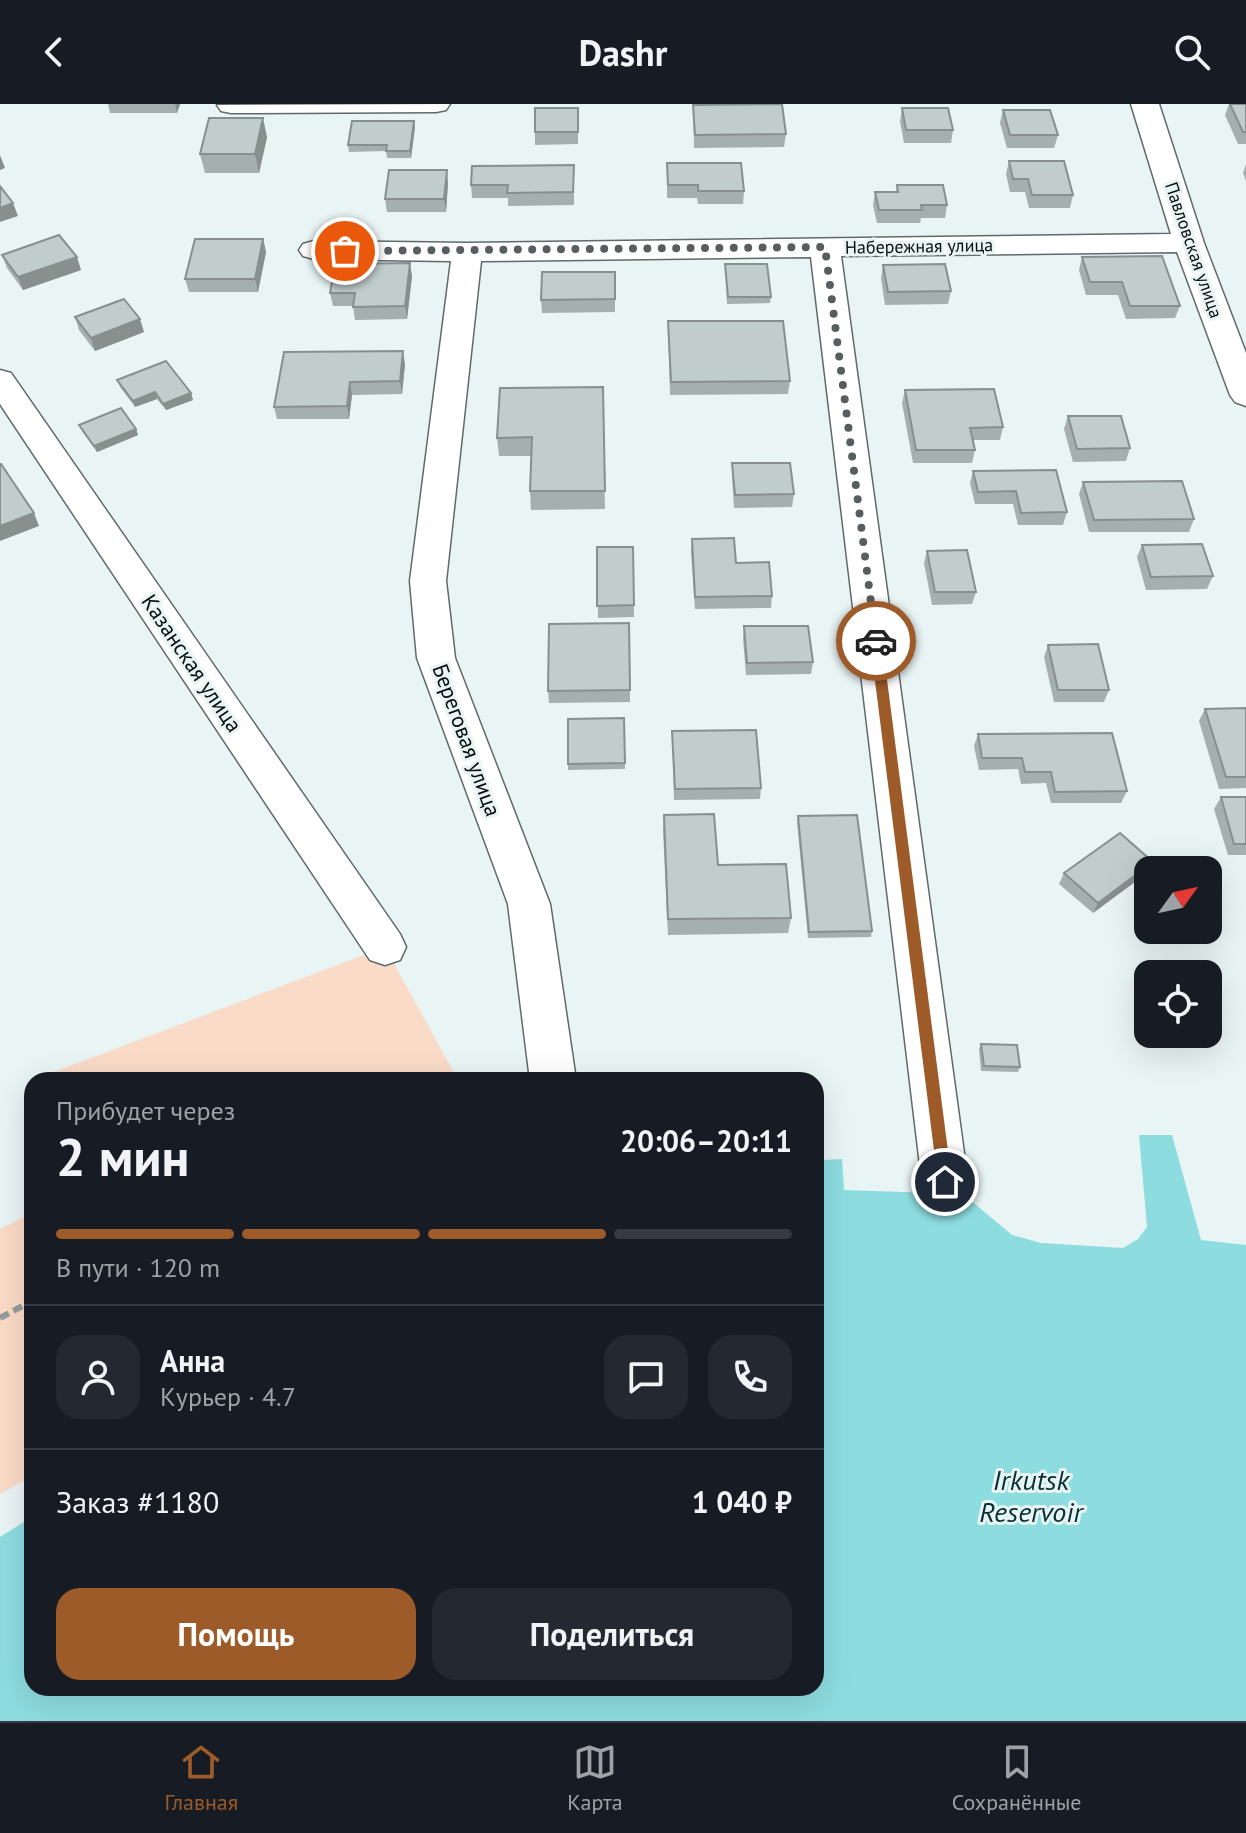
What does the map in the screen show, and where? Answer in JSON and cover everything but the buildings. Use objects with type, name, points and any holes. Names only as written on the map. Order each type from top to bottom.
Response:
[{"type":"street","points":[[231,105],[436,104]]},
{"type":"street","name":"Павловская улица","points":[[1145,104],[1189,243],[1246,395]]},
{"type":"street","name":"Набережная улица","points":[[314,250],[467,252],[1189,243]]},
{"type":"street","points":[[825,247],[945,1182]]},
{"type":"street","name":"Береговая улица","points":[[467,252],[428,581],[436,658],[529,904],[552,1072]]},
{"type":"street","name":"Казанская улица","points":[[0,380],[385,947]]},
{"type":"path","points":[[0,1318],[24,1305]]},
{"type":"shaded area","points":[[385,947],[454,1072],[54,1072]]},
{"type":"shaded area","points":[[24,1217],[24,1480],[0,1494],[0,1229]]},
{"type":"water","name":"Irkutsk Reservoir","points":[[1139,1135],[1172,1135],[1201,1240],[1246,1245],[1246,1721],[0,1721],[0,1537],[24,1522],[24,1696],[824,1696],[824,1160],[842,1159],[844,1190],[963,1194],[1012,1235],[1041,1243],[1123,1248],[1138,1239],[1147,1227]]},
{"type":"way so far","points":[[345,251],[825,247],[876,641]]},
{"type":"route","points":[[876,641],[945,1182]]}]
